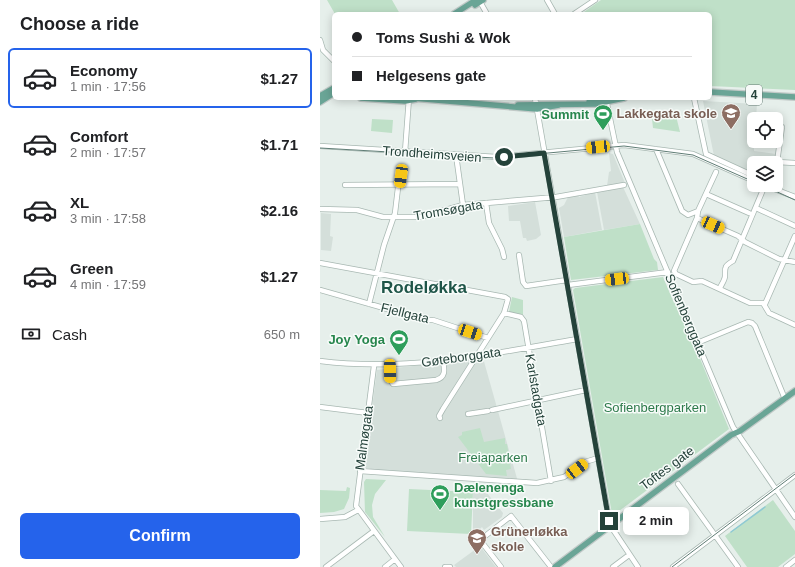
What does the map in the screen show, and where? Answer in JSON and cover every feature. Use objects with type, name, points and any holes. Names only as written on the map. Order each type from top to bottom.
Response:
[{"type":"main road","points":[[458,12],[480,1]]},
{"type":"main road","points":[[464,12],[480,1]]},
{"type":"main road","points":[[320,96],[332,89]]},
{"type":"main road","name":"4","points":[[712,93],[795,97]]},
{"type":"main road","points":[[320,102],[332,95]]},
{"type":"main road","points":[[427,100],[514,106],[536,104],[559,106],[601,100]]},
{"type":"main road","name":"Toftes gate","points":[[555,567],[610,525],[795,391]]},
{"type":"street","points":[[546,0],[554,12]]},
{"type":"street","points":[[577,12],[595,0]]},
{"type":"street","points":[[480,1],[486,12]]},
{"type":"street","points":[[320,40],[323,50],[332,59]]},
{"type":"street","points":[[405,152],[412,100]]},
{"type":"street","name":"Sofienberggata","points":[[606,100],[615,146],[736,433],[795,517]]},
{"type":"street","points":[[694,100],[704,149],[708,156],[747,173]]},
{"type":"street","points":[[536,104],[610,525],[638,567]]},
{"type":"street","name":"Trondheimsveien","points":[[320,146],[456,156],[500,157],[624,145],[696,155],[747,178]]},
{"type":"street","points":[[779,148],[777,162],[795,162]]},
{"type":"street","points":[[656,149],[682,211],[688,215],[698,211]]},
{"type":"street","points":[[456,156],[463,205]]},
{"type":"street","points":[[369,304],[386,238],[394,216],[400,186],[400,171]]},
{"type":"street","points":[[716,172],[698,211],[697,218],[674,271],[676,274],[693,282],[702,281],[720,288],[750,304],[761,302],[765,304]]},
{"type":"street","points":[[345,185],[400,186],[459,184]]},
{"type":"street","name":"Tromsøgata","points":[[320,209],[357,210],[383,216],[421,217],[463,205],[552,197],[624,186]]},
{"type":"street","points":[[783,191],[795,197]]},
{"type":"street","points":[[720,288],[725,277],[724,271],[726,265],[733,261],[762,192]]},
{"type":"street","points":[[706,194],[748,213]]},
{"type":"street","points":[[486,203],[489,223],[502,249],[504,257]]},
{"type":"street","points":[[756,208],[795,226]]},
{"type":"street","points":[[697,218],[738,236],[742,240],[779,259],[795,262]]},
{"type":"street","points":[[795,236],[765,304],[768,313],[795,325]]},
{"type":"street","points":[[519,255],[523,282],[526,286],[668,272]]},
{"type":"street","points":[[320,263],[505,297],[508,299],[504,313],[443,408],[439,416],[440,418]]},
{"type":"street","name":"Fjellgata","points":[[320,290],[426,320],[433,320],[488,338]]},
{"type":"street","name":"Karlstadgata","points":[[504,313],[523,318],[551,481]]},
{"type":"street","points":[[697,343],[748,322],[752,323],[755,326],[785,399]]},
{"type":"street","name":"Gøteborggata","points":[[320,362],[374,366],[390,365],[477,356],[577,339]]},
{"type":"street","points":[[390,365],[391,381],[393,384],[436,380],[444,374],[443,360]]},
{"type":"street","name":"Malmøgata","points":[[358,510],[356,503],[374,366]]},
{"type":"street","points":[[468,414],[586,390]]},
{"type":"street","points":[[320,407],[368,413]]},
{"type":"street","points":[[360,471],[537,483],[564,478],[585,462],[598,458]]},
{"type":"street","points":[[673,567],[795,475]]},
{"type":"street","points":[[678,484],[738,567]]},
{"type":"street","points":[[320,519],[345,517],[358,510],[401,567]]},
{"type":"street","points":[[501,567],[480,540],[511,516],[550,567]]},
{"type":"street","points":[[326,567],[374,531]]},
{"type":"street","points":[[613,567],[629,555]]},
{"type":"street","points":[[385,567],[395,560]]},
{"type":"street","points":[[786,567],[795,560]]},
{"type":"shaded area","name":"Lakkegata skole","points":[[703,101],[757,104],[756,112],[747,112],[747,148],[754,148],[754,151],[776,154],[776,156],[747,156],[747,171],[714,156]]},
{"type":"shaded area","points":[[609,153],[613,154],[625,183],[607,186],[609,172],[611,171]]},
{"type":"shaded area","points":[[623,187],[640,224],[604,230],[597,192]]},
{"type":"shaded area","points":[[595,192],[602,230],[564,237],[559,208],[564,205],[568,197],[578,195],[579,197]]},
{"type":"shaded area","points":[[535,202],[541,235],[536,239],[527,241],[526,238],[523,238],[520,221],[509,221],[508,206]]},
{"type":"shaded area","points":[[321,213],[331,214],[330,236],[333,237],[331,251],[321,250]]},
{"type":"shaded area","points":[[483,358],[518,482],[364,469],[377,370]]},
{"type":"shaded area","points":[[473,487],[483,488],[503,513],[502,517],[484,530],[482,527],[480,529],[473,529]]},
{"type":"shaded area","name":"Grünerløkka skole","points":[[480,546],[496,567],[456,567],[454,565]]},
{"type":"green space","points":[[327,0],[392,0],[399,12],[334,12]]},
{"type":"green space","points":[[601,0],[795,0],[795,90],[712,86],[712,12],[584,12]]},
{"type":"green space","points":[[676,116],[680,132],[653,128],[652,119]]},
{"type":"green space","points":[[372,119],[393,120],[392,133],[371,131]]},
{"type":"green space","points":[[640,224],[654,259],[657,262],[658,270],[571,280],[564,237]]},
{"type":"green space","name":"Sofienbergparken","points":[[663,277],[674,303],[678,305],[729,429],[615,514],[612,514],[573,290],[575,288]]},
{"type":"green space","points":[[512,297],[523,300],[523,315],[509,312]]},
{"type":"green space","name":"Freiaparken","points":[[480,428],[484,442],[505,438],[511,469],[506,470],[507,476],[486,474],[458,437],[462,435],[462,432]]},
{"type":"green space","points":[[366,479],[386,480],[375,494],[372,505],[373,517],[385,537],[365,512],[364,482]]},
{"type":"green space","points":[[347,487],[350,488],[349,498],[344,509],[334,512],[320,513],[320,490],[346,491]]},
{"type":"green space","name":"Dælenenga kunstgressbane","points":[[409,489],[473,492],[471,534],[407,531]]},
{"type":"green space","points":[[773,500],[795,531],[795,554],[778,567],[747,567],[725,536]]},
{"type":"waterway","points":[[731,532],[765,507]]},
{"type":"tram line","points":[[320,148],[494,158],[624,146],[693,155],[747,179]]},
{"type":"tram line","points":[[777,192],[795,200]]},
{"type":"tram line","points":[[672,567],[795,474]]},
{"type":"place","name":"Lakkegata skole","points":[[731,130]]},
{"type":"place","name":"Summit","points":[[603,131]]},
{"type":"place","name":"Joy Yoga","points":[[399,356]]},
{"type":"place","name":"Dælenenga kunstgressbane","points":[[440,511]]},
{"type":"place","name":"Grünerløkka skole","points":[[477,555]]},
{"type":"district","name":"Rodeløkka","points":[[424,287]]},
{"type":"route","points":[[504,157],[544,153],[609,521]]}]
